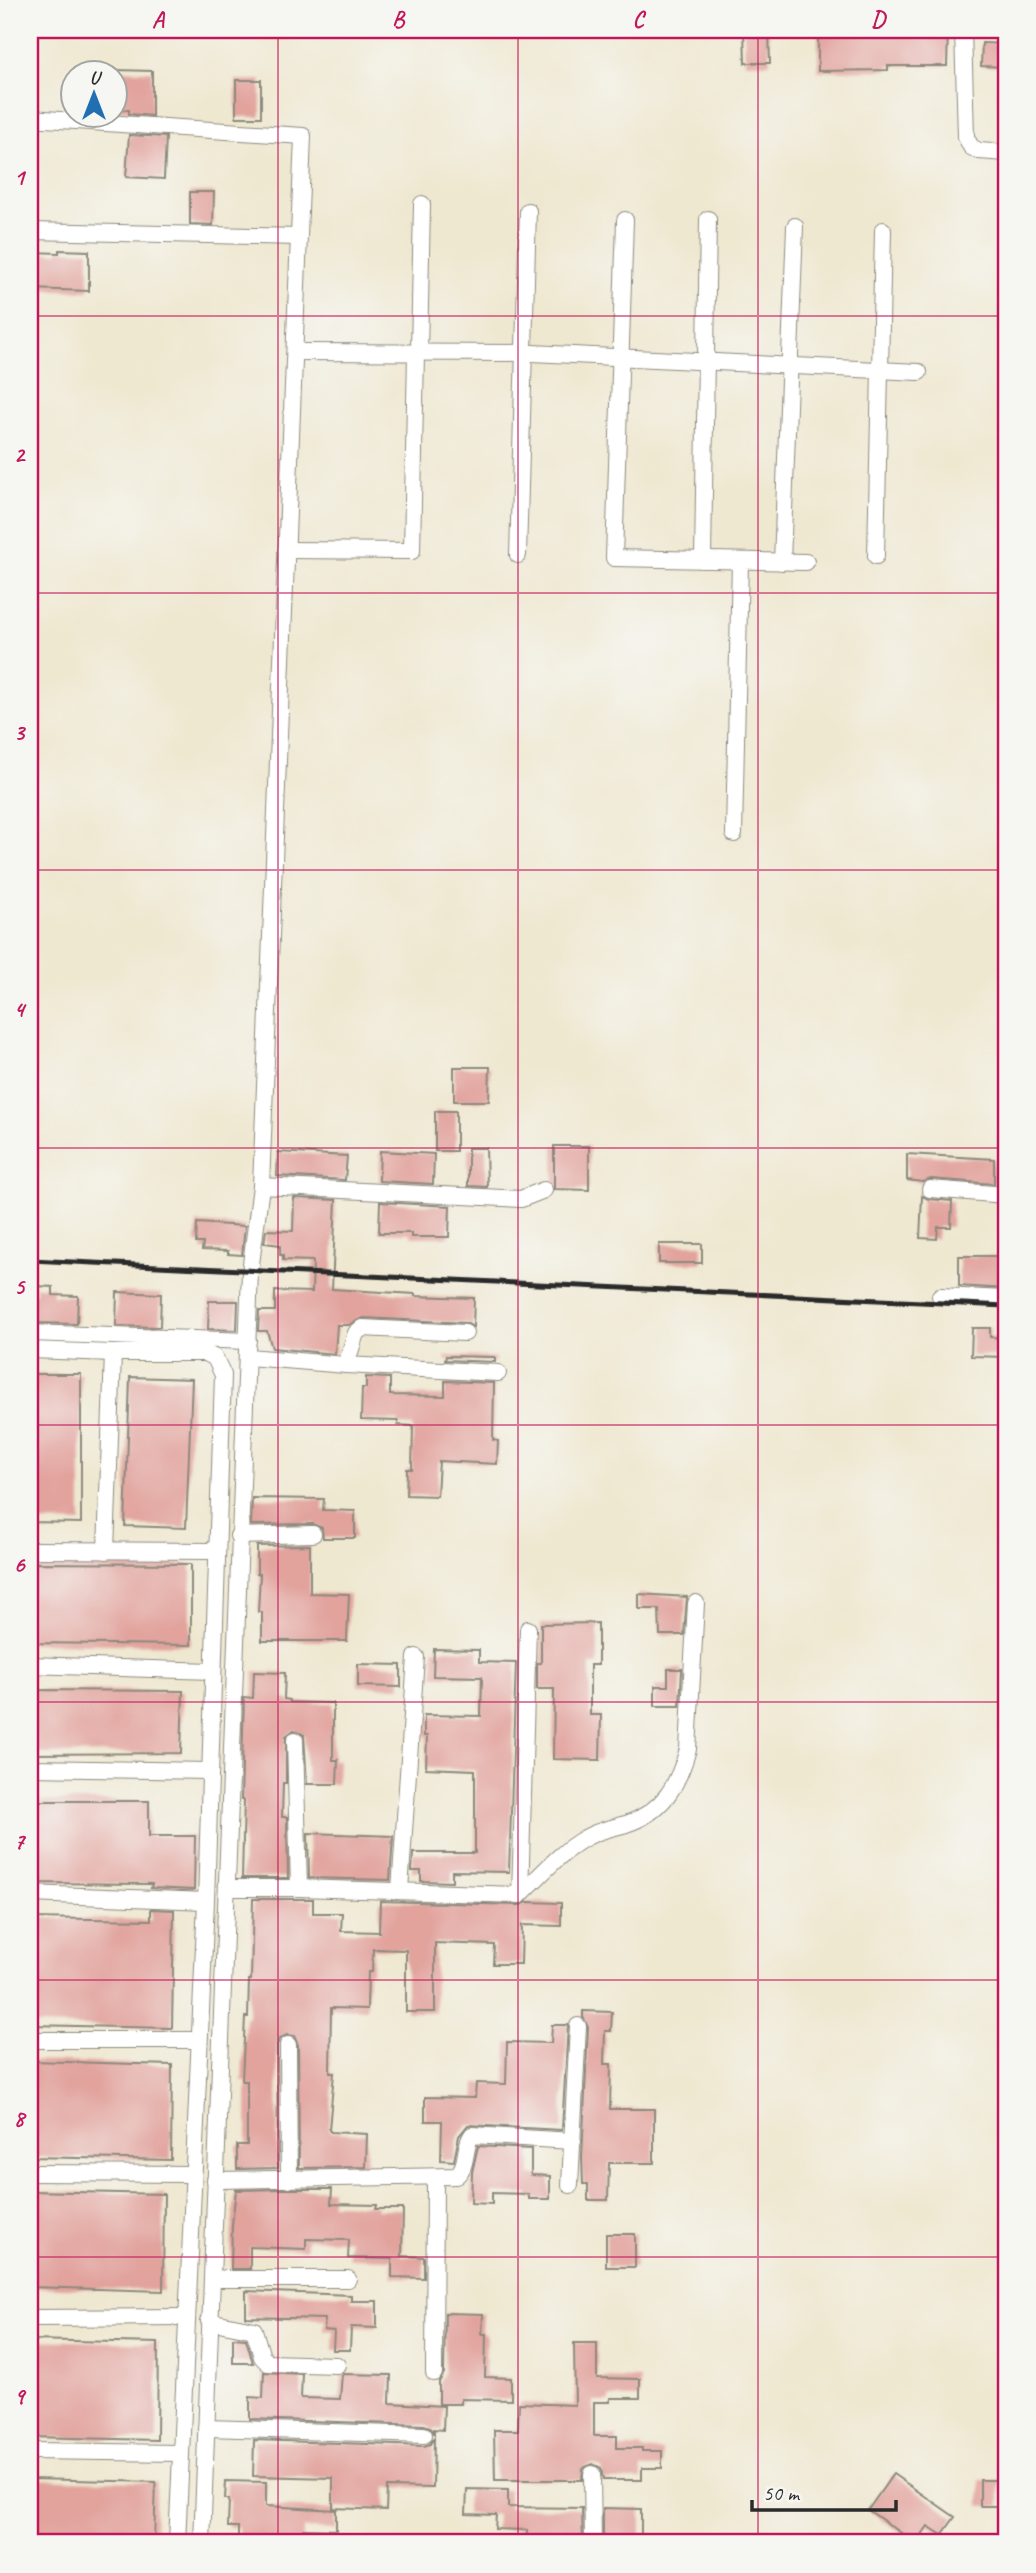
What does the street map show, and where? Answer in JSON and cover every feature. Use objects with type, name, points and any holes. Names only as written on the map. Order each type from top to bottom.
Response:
[{"type":"street","points":[[963,30],[966,137],[971,147],[979,151],[1006,153]]},
{"type":"street","points":[[30,118],[303,136],[261,1185],[250,1272],[238,1536],[202,2543]]},
{"type":"street","points":[[286,550],[412,551],[422,204]]},
{"type":"street","points":[[517,555],[528,212]]},
{"type":"street","points":[[703,560],[708,219]]},
{"type":"street","points":[[625,220],[614,558],[806,562]]},
{"type":"street","points":[[782,562],[796,226]]},
{"type":"street","points":[[876,556],[883,230]]},
{"type":"street","points":[[30,231],[299,237]]},
{"type":"street","points":[[295,352],[524,353],[919,372]]},
{"type":"street","points":[[734,834],[740,561]]},
{"type":"street","points":[[261,1185],[521,1199],[544,1190]]},
{"type":"street","points":[[930,1189],[1006,1195]]},
{"type":"street","points":[[940,1296],[1006,1299]]},
{"type":"street","points":[[346,1366],[356,1333],[362,1328],[465,1333]]},
{"type":"street","points":[[30,1333],[248,1349],[346,1366],[498,1373]]},
{"type":"street","points":[[30,1350],[206,1353],[215,1358],[223,1375],[206,1901],[177,2543]]},
{"type":"street","points":[[106,1550],[113,1353]]},
{"type":"street","points":[[238,1536],[313,1534]]},
{"type":"street","points":[[30,1550],[216,1551]]},
{"type":"street","points":[[227,1888],[400,1890],[520,1895],[569,1848],[599,1831],[633,1822],[648,1814],[662,1804],[671,1792],[688,1749],[696,1602]]},
{"type":"street","points":[[520,1895],[528,1629]]},
{"type":"street","points":[[400,1890],[416,1657]]},
{"type":"street","points":[[30,1665],[212,1671]]},
{"type":"street","points":[[295,1740],[299,1888]]},
{"type":"street","points":[[30,1768],[209,1771]]},
{"type":"street","points":[[30,1894],[206,1901]]},
{"type":"street","points":[[570,2185],[578,2026]]},
{"type":"street","points":[[30,2040],[198,2040]]},
{"type":"street","points":[[288,2045],[289,2180]]},
{"type":"street","points":[[215,2180],[435,2177],[460,2174],[468,2139],[472,2136],[573,2141]]},
{"type":"street","points":[[30,2173],[192,2174]]},
{"type":"street","points":[[433,2373],[435,2177]]},
{"type":"street","points":[[212,2279],[348,2279]]},
{"type":"street","points":[[30,2318],[187,2317]]},
{"type":"street","points":[[209,2321],[254,2330],[262,2357],[268,2363],[337,2365]]},
{"type":"street","points":[[206,2428],[424,2435]]},
{"type":"street","points":[[30,2451],[181,2453]]},
{"type":"street","points":[[592,2474],[593,2543]]},
{"type":"building","points":[[744,30],[769,30],[770,63],[745,63]]},
{"type":"building","points":[[818,30],[948,30],[947,66],[888,66],[888,70],[818,71]]},
{"type":"building","points":[[982,43],[1006,44],[1006,67],[981,66]]},
{"type":"building","points":[[130,70],[152,71],[152,116],[130,114]]},
{"type":"building","points":[[236,80],[261,80],[261,117],[236,117]]},
{"type":"building","points":[[129,135],[166,137],[164,179],[126,177]]},
{"type":"building","points":[[190,192],[214,192],[213,225],[190,224]]},
{"type":"building","points":[[59,250],[89,251],[89,291],[30,289],[33,252],[59,253]]},
{"type":"building","points":[[454,1067],[490,1067],[489,1101],[454,1101]]},
{"type":"building","points":[[435,1111],[456,1111],[456,1151],[435,1151]]},
{"type":"building","points":[[554,1146],[589,1146],[589,1190],[554,1189]]},
{"type":"building","points":[[468,1148],[486,1148],[487,1187],[468,1186]]},
{"type":"building","points":[[380,1151],[434,1154],[433,1184],[379,1181]]},
{"type":"building","points":[[278,1152],[347,1156],[345,1180],[277,1176]]},
{"type":"building","points":[[907,1154],[994,1159],[994,1184],[931,1179],[923,1182],[907,1180]]},
{"type":"building","points":[[922,1196],[952,1201],[951,1227],[938,1227],[937,1239],[920,1238]]},
{"type":"building","points":[[294,1198],[336,1200],[332,1289],[474,1298],[473,1327],[466,1323],[363,1318],[349,1325],[337,1325],[335,1354],[272,1348],[267,1331],[258,1331],[259,1311],[275,1311],[275,1291],[312,1292],[313,1261],[283,1260],[280,1245],[264,1243],[266,1230],[293,1231]]},
{"type":"building","points":[[380,1202],[450,1206],[449,1237],[411,1237],[411,1233],[379,1233]]},
{"type":"building","points":[[197,1223],[245,1226],[242,1255],[228,1254],[228,1251],[202,1250],[203,1243],[196,1243]]},
{"type":"building","points":[[659,1244],[702,1244],[702,1263],[659,1263]]},
{"type":"building","points":[[959,1256],[998,1256],[998,1262],[1006,1262],[1006,1289],[959,1286]]},
{"type":"building","points":[[36,1286],[53,1287],[53,1295],[78,1296],[77,1324],[30,1323],[30,1293],[36,1293]]},
{"type":"building","points":[[117,1292],[161,1294],[160,1327],[116,1326]]},
{"type":"building","points":[[209,1301],[238,1301],[237,1330],[208,1329]]},
{"type":"building","points":[[972,1328],[990,1328],[990,1337],[1006,1338],[1006,1357],[971,1356]]},
{"type":"building","points":[[446,1356],[495,1357],[495,1362],[445,1360]]},
{"type":"building","points":[[30,1374],[81,1374],[81,1523],[30,1522]]},
{"type":"building","points":[[130,1377],[192,1379],[186,1528],[125,1526]]},
{"type":"building","points":[[366,1377],[390,1378],[390,1395],[445,1396],[445,1381],[494,1383],[493,1440],[498,1441],[497,1464],[439,1461],[437,1496],[406,1495],[407,1469],[412,1469],[413,1426],[398,1425],[398,1421],[361,1420],[362,1388],[366,1388]]},
{"type":"building","points":[[252,1498],[324,1499],[323,1510],[355,1511],[355,1538],[323,1538],[322,1528],[313,1524],[251,1525]]},
{"type":"building","points":[[310,1545],[310,1593],[349,1594],[347,1641],[262,1641],[262,1612],[258,1612],[260,1574],[257,1574],[257,1546]]},
{"type":"building","points":[[30,1563],[191,1564],[191,1645],[30,1643]]},
{"type":"building","points":[[639,1594],[687,1597],[684,1635],[660,1635],[659,1609],[639,1609]]},
{"type":"building","points":[[598,1623],[598,1665],[590,1665],[590,1715],[601,1715],[600,1760],[553,1759],[554,1689],[537,1689],[537,1663],[541,1663],[541,1624]]},
{"type":"building","points":[[434,1649],[479,1650],[479,1662],[516,1663],[509,1872],[452,1871],[452,1882],[421,1881],[421,1871],[412,1871],[413,1853],[475,1853],[475,1770],[426,1768],[427,1736],[424,1736],[424,1715],[481,1716],[482,1677],[433,1676]]},
{"type":"building","points":[[358,1664],[401,1665],[401,1687],[358,1686]]},
{"type":"building","points":[[668,1669],[682,1669],[680,1706],[655,1706],[655,1686],[668,1686]]},
{"type":"building","points":[[254,1672],[285,1673],[284,1699],[290,1702],[333,1703],[333,1760],[338,1760],[337,1784],[307,1784],[304,1735],[294,1730],[286,1736],[286,1783],[283,1783],[282,1817],[287,1817],[288,1878],[242,1878],[244,1697],[253,1698]]},
{"type":"building","points":[[30,1690],[183,1691],[181,1753],[30,1754]]},
{"type":"building","points":[[30,1801],[149,1801],[149,1836],[195,1836],[194,1890],[151,1888],[152,1884],[30,1883]]},
{"type":"building","points":[[308,1833],[393,1836],[390,1880],[309,1878]]},
{"type":"building","points":[[253,1899],[313,1899],[313,1913],[342,1913],[341,1931],[379,1932],[380,1901],[520,1905],[528,1902],[561,1903],[561,1926],[522,1925],[521,1964],[493,1964],[494,1945],[435,1943],[435,2012],[406,2012],[406,1950],[373,1949],[372,1972],[368,1972],[367,2009],[331,2008],[330,2073],[334,2073],[329,2130],[367,2134],[366,2167],[299,2168],[298,2045],[294,2036],[287,2035],[279,2039],[277,2045],[278,2168],[237,2169],[237,2145],[247,2145],[247,2081],[242,2081],[245,2017],[248,2017],[251,1980]]},
{"type":"building","points":[[151,1909],[174,1910],[172,2028],[30,2025],[30,1918],[151,1920]]},
{"type":"building","points":[[583,2011],[612,2012],[611,2031],[605,2031],[604,2064],[611,2064],[610,2109],[654,2109],[654,2163],[609,2163],[608,2200],[588,2200],[588,2184],[583,2184],[588,2027]]},
{"type":"building","points":[[552,2025],[568,2025],[562,2130],[468,2125],[459,2136],[454,2161],[441,2160],[442,2121],[425,2121],[425,2097],[475,2098],[476,2083],[506,2084],[507,2042],[551,2043]]},
{"type":"building","points":[[30,2061],[172,2065],[171,2160],[30,2157]]},
{"type":"building","points":[[478,2146],[531,2149],[531,2175],[550,2176],[550,2199],[529,2199],[529,2194],[492,2193],[492,2204],[471,2203],[472,2172]]},
{"type":"building","points":[[332,2189],[331,2204],[377,2205],[376,2209],[403,2209],[402,2256],[424,2257],[424,2278],[392,2277],[392,2259],[348,2258],[349,2240],[306,2239],[306,2249],[250,2247],[250,2269],[231,2269],[236,2190]]},
{"type":"building","points":[[30,2191],[164,2194],[163,2291],[30,2287]]},
{"type":"building","points":[[606,2234],[635,2234],[635,2267],[606,2267]]},
{"type":"building","points":[[246,2291],[351,2295],[351,2301],[377,2301],[377,2328],[351,2327],[350,2350],[333,2350],[334,2331],[324,2330],[325,2319],[246,2317]]},
{"type":"building","points":[[445,2313],[483,2314],[482,2334],[486,2334],[485,2377],[511,2378],[511,2400],[461,2399],[461,2404],[439,2404],[439,2382],[444,2373]]},
{"type":"building","points":[[233,2338],[246,2339],[253,2363],[233,2363]]},
{"type":"building","points":[[30,2340],[158,2343],[157,2440],[30,2437]]},
{"type":"building","points":[[574,2343],[597,2343],[597,2378],[640,2379],[640,2398],[610,2398],[610,2402],[594,2402],[594,2436],[617,2436],[617,2448],[662,2451],[662,2468],[642,2468],[642,2480],[603,2480],[601,2468],[593,2464],[583,2468],[582,2480],[495,2480],[494,2430],[518,2430],[519,2403],[575,2405]]},
{"type":"building","points":[[264,2372],[302,2374],[301,2398],[340,2399],[342,2374],[391,2375],[390,2403],[444,2406],[443,2430],[434,2429],[434,2433],[430,2427],[424,2425],[250,2419],[250,2397],[263,2398]]},
{"type":"building","points":[[434,2438],[433,2488],[387,2487],[386,2510],[333,2508],[333,2478],[253,2476],[254,2440],[424,2446],[430,2444]]},
{"type":"building","points":[[893,2474],[955,2517],[942,2535],[928,2526],[916,2543],[868,2510]]},
{"type":"building","points":[[30,2479],[156,2482],[154,2543],[30,2543]]},
{"type":"building","points":[[980,2480],[1000,2480],[1000,2506],[980,2506]]},
{"type":"building","points":[[226,2481],[266,2482],[266,2506],[336,2510],[336,2530],[303,2529],[303,2543],[238,2543],[238,2527],[228,2527],[229,2499],[225,2499]]},
{"type":"building","points":[[467,2489],[508,2490],[508,2507],[582,2508],[583,2543],[527,2543],[527,2530],[495,2529],[496,2515],[466,2514]]},
{"type":"building","points":[[603,2508],[641,2509],[641,2543],[603,2543]]},
{"type":"railway","points":[[30,1260],[1006,1306]]}]
